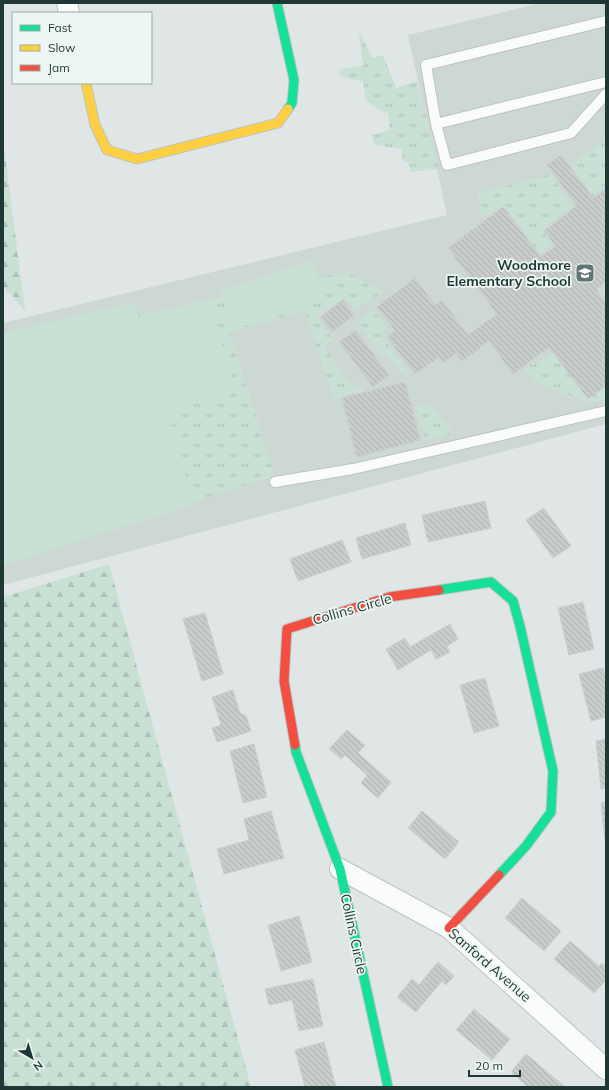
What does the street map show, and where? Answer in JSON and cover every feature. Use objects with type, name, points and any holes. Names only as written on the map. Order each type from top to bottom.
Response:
[{"type":"street","points":[[86,84],[95,125],[107,150],[137,159],[278,122],[292,103],[294,80],[277,3]]},
{"type":"street","name":"Collins Circle","points":[[388,1087],[340,869],[296,752],[284,681],[287,629],[389,597],[491,582],[513,601],[520,626],[553,771],[551,812],[526,846],[449,928]]},
{"type":"street","name":"Sanford Avenue","points":[[340,869],[449,928],[606,1069]]},
{"type":"lane","points":[[606,21],[426,65],[436,124],[447,165],[571,133],[606,94]]},
{"type":"lane","points":[[436,124],[606,82]]},
{"type":"lane","points":[[275,482],[353,468],[606,411]]},
{"type":"shaded area","points":[[542,3],[606,3],[606,424],[3,585],[3,323],[447,215],[408,35]]},
{"type":"green space","points":[[359,31],[372,58],[383,55],[396,88],[417,81],[439,169],[411,172],[408,163],[402,160],[402,149],[374,145],[372,135],[390,130],[388,112],[384,113],[366,101],[363,82],[340,76],[339,69],[363,66]]},
{"type":"green space","points":[[606,138],[606,187],[593,196],[571,165]]},
{"type":"green space","points":[[3,139],[25,311],[3,286]]},
{"type":"green space","points":[[551,174],[572,207],[542,229],[553,245],[540,253],[504,206],[481,218],[478,193]]},
{"type":"green space","points":[[313,261],[325,300],[233,330],[220,291]]},
{"type":"green space","points":[[347,272],[382,292],[356,310],[344,297],[317,317],[332,338],[325,347],[346,381],[364,390],[338,398],[333,398],[305,310],[230,333],[275,476],[3,564],[3,343]]},
{"type":"green space","points":[[207,299],[235,390],[167,411],[163,400],[194,504],[3,566],[3,333],[134,302],[139,320]]},
{"type":"green space","points":[[373,309],[387,328],[380,334],[409,374],[405,377],[386,354],[382,356],[357,322]]},
{"type":"green space","points":[[553,352],[588,399],[606,387],[606,399],[592,403],[539,385],[524,368],[530,363],[533,366]]},
{"type":"green space","points":[[431,403],[453,433],[425,441],[416,408]]},
{"type":"green space","points":[[109,564],[251,1087],[3,1087],[3,597]]},
{"type":"building","points":[[561,155],[593,198],[606,189],[606,282],[596,289],[606,303],[606,386],[588,399],[549,347],[513,374],[489,341],[462,361],[456,353],[443,363],[439,357],[415,374],[387,337],[395,331],[377,307],[415,278],[435,305],[442,300],[468,335],[497,314],[448,248],[503,207],[541,257],[556,246],[544,231],[577,206],[547,165]]},
{"type":"building","points":[[343,300],[354,315],[332,332],[321,317]]},
{"type":"building","points":[[355,330],[389,375],[373,387],[339,342]]},
{"type":"building","points":[[405,382],[420,440],[357,457],[342,398]]},
{"type":"building","points":[[485,501],[491,528],[428,542],[422,515]]},
{"type":"building","points":[[544,508],[571,546],[553,558],[526,520]]},
{"type":"building","points":[[405,523],[411,545],[362,559],[356,538]]},
{"type":"building","points":[[342,540],[351,562],[298,581],[290,559]]},
{"type":"building","points":[[583,602],[594,649],[569,655],[558,608]]},
{"type":"building","points":[[205,613],[223,674],[202,681],[183,619]]},
{"type":"building","points":[[450,624],[458,639],[447,646],[450,652],[436,659],[431,650],[398,670],[386,649],[405,638],[410,647]]},
{"type":"building","points":[[603,668],[606,679],[606,717],[591,721],[579,674]]},
{"type":"building","points":[[485,678],[499,726],[474,733],[460,685]]},
{"type":"building","points":[[233,690],[240,713],[246,716],[251,731],[217,742],[212,728],[221,725],[212,697]]},
{"type":"building","points":[[347,730],[365,745],[358,753],[391,782],[378,798],[361,783],[367,775],[345,755],[341,759],[329,749]]},
{"type":"building","points":[[606,739],[606,788],[601,789],[596,741]]},
{"type":"building","points":[[254,744],[267,797],[243,803],[230,751]]},
{"type":"building","points":[[606,802],[606,851],[601,803]]},
{"type":"building","points":[[271,811],[284,858],[224,874],[217,849],[249,840],[244,819]]},
{"type":"building","points":[[422,811],[459,842],[445,859],[408,828]]},
{"type":"building","points":[[522,898],[561,931],[544,951],[505,918]]},
{"type":"building","points":[[299,916],[312,962],[281,971],[268,925]]},
{"type":"building","points":[[570,941],[599,966],[602,963],[606,966],[606,980],[594,993],[554,959]]},
{"type":"building","points":[[438,962],[454,976],[446,985],[442,981],[416,1012],[397,997],[412,979],[419,985]]},
{"type":"building","points":[[313,979],[323,1026],[299,1031],[292,1000],[269,1005],[265,989]]},
{"type":"building","points":[[474,1009],[510,1039],[492,1060],[456,1030]]},
{"type":"building","points":[[324,1042],[336,1087],[305,1087],[295,1050]]},
{"type":"building","points":[[526,1054],[564,1087],[528,1087],[511,1072]]},
{"type":"traffic: fast","points":[[277,3],[294,80],[292,103],[288,109]]},
{"type":"traffic: fast","points":[[439,590],[491,582],[513,601],[553,771],[551,812],[526,846],[499,875]]},
{"type":"traffic: fast","points":[[295,745],[296,752],[340,869],[388,1087]]},
{"type":"traffic: slow","points":[[86,84],[95,125],[107,150],[137,159],[278,123],[288,109]]},
{"type":"traffic: jam","points":[[295,745],[284,681],[287,629],[389,597],[439,590]]},
{"type":"traffic: jam","points":[[449,928],[499,875]]},
{"type":"place","name":"Woodmore Elementary School","points":[[585,273]]}]
